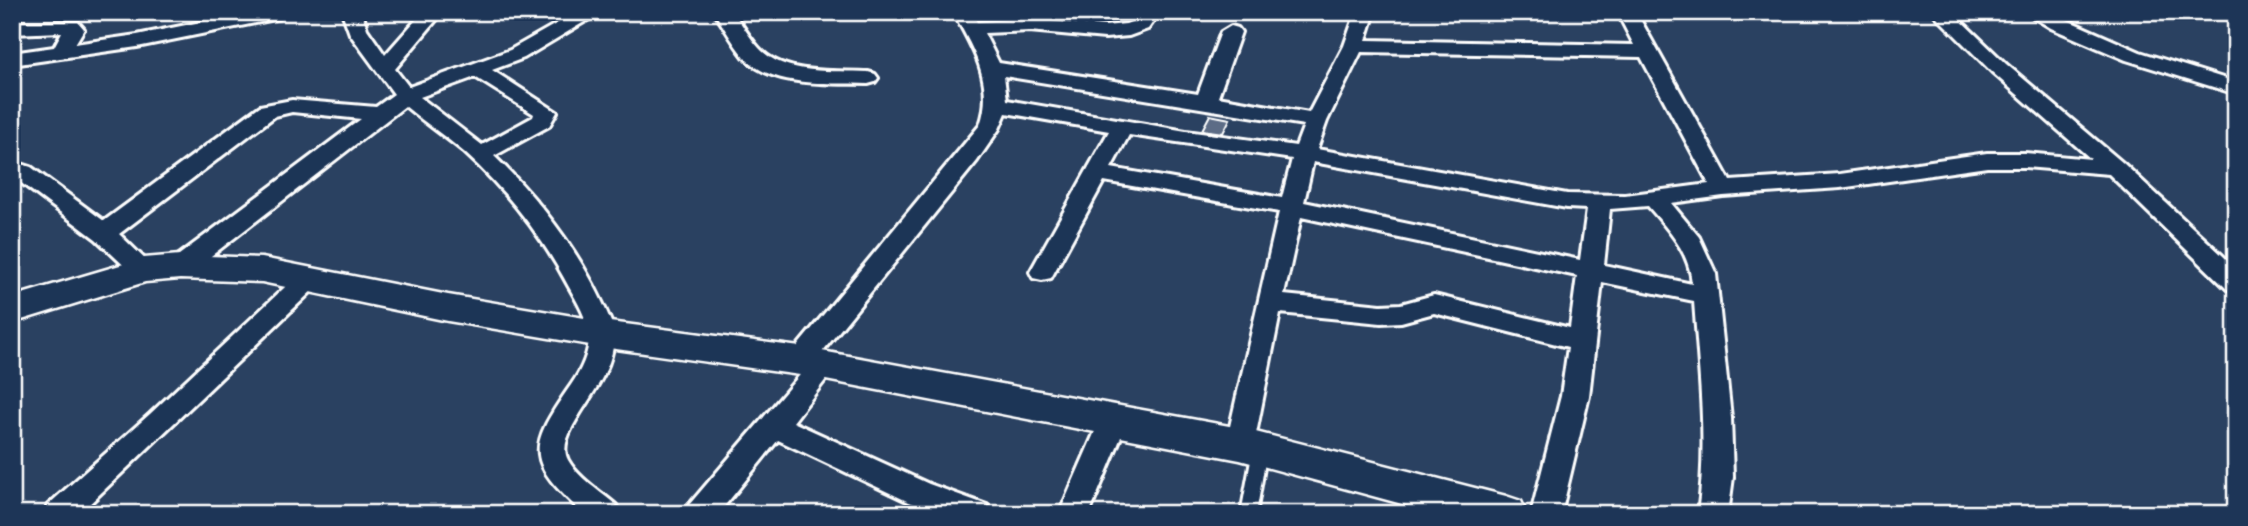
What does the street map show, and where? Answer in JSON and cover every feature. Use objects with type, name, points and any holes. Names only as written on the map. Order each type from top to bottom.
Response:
[{"type":"main road","points":[[12,310],[162,268],[262,270],[448,308],[602,334],[709,346],[812,363],[1114,420],[1250,447],[1506,514]]},
{"type":"street","points":[[12,59],[137,41],[280,12]]},
{"type":"street","points":[[352,12],[360,37],[406,95],[480,155],[504,179],[554,242],[573,271],[602,334],[601,355],[593,376],[560,420],[552,440],[553,460],[582,494],[606,514]]},
{"type":"street","points":[[384,68],[433,12]]},
{"type":"street","points":[[12,168],[23,172],[104,233],[162,268],[406,95],[517,54],[592,12]]},
{"type":"street","points":[[723,12],[737,27],[752,53],[764,63],[808,74],[868,78]]},
{"type":"street","points":[[967,20],[1105,32],[1129,30],[1141,25],[1151,12]]},
{"type":"street","points":[[1250,447],[1269,303],[1304,154],[1316,121],[1354,46],[1366,12]]},
{"type":"street","points":[[1626,12],[1723,189]]},
{"type":"street","points":[[1941,12],[1999,68],[2115,167],[2236,283]]},
{"type":"street","points":[[2034,12],[2108,47],[2187,75],[2236,88]]},
{"type":"street","points":[[700,514],[774,425],[812,363],[991,125],[998,105],[991,68],[967,20]]},
{"type":"street","points":[[12,28],[71,26],[74,29],[60,53]]},
{"type":"street","points":[[1206,101],[1231,32]]},
{"type":"street","points":[[1354,46],[1647,51]]},
{"type":"street","points":[[991,68],[1316,121]]},
{"type":"street","points":[[478,70],[546,112],[541,121],[480,155]]},
{"type":"street","points":[[998,105],[1122,128],[1304,154],[1567,201],[1600,204],[1723,189],[1840,181],[1987,159],[2025,159],[2115,167]]},
{"type":"street","points":[[104,233],[268,111],[292,106],[381,114]]},
{"type":"street","points":[[1042,272],[1122,128]]},
{"type":"street","points":[[1098,173],[1291,207],[1705,295]]},
{"type":"street","points":[[1654,199],[1688,236],[1699,254],[1704,274],[1717,418],[1718,477],[1713,514]]},
{"type":"street","points":[[1546,514],[1575,396],[1600,204]]},
{"type":"street","points":[[59,514],[208,377],[309,279]]},
{"type":"street","points":[[1269,303],[1381,314],[1401,313],[1434,304],[1583,341]]},
{"type":"street","points":[[1074,514],[1114,420]]},
{"type":"street","points":[[774,425],[919,493],[976,514]]},
{"type":"lane","points":[[1248,514],[1250,447]]},
{"type":"building","points":[[1210,115],[1230,119],[1223,133],[1202,130]]}]
